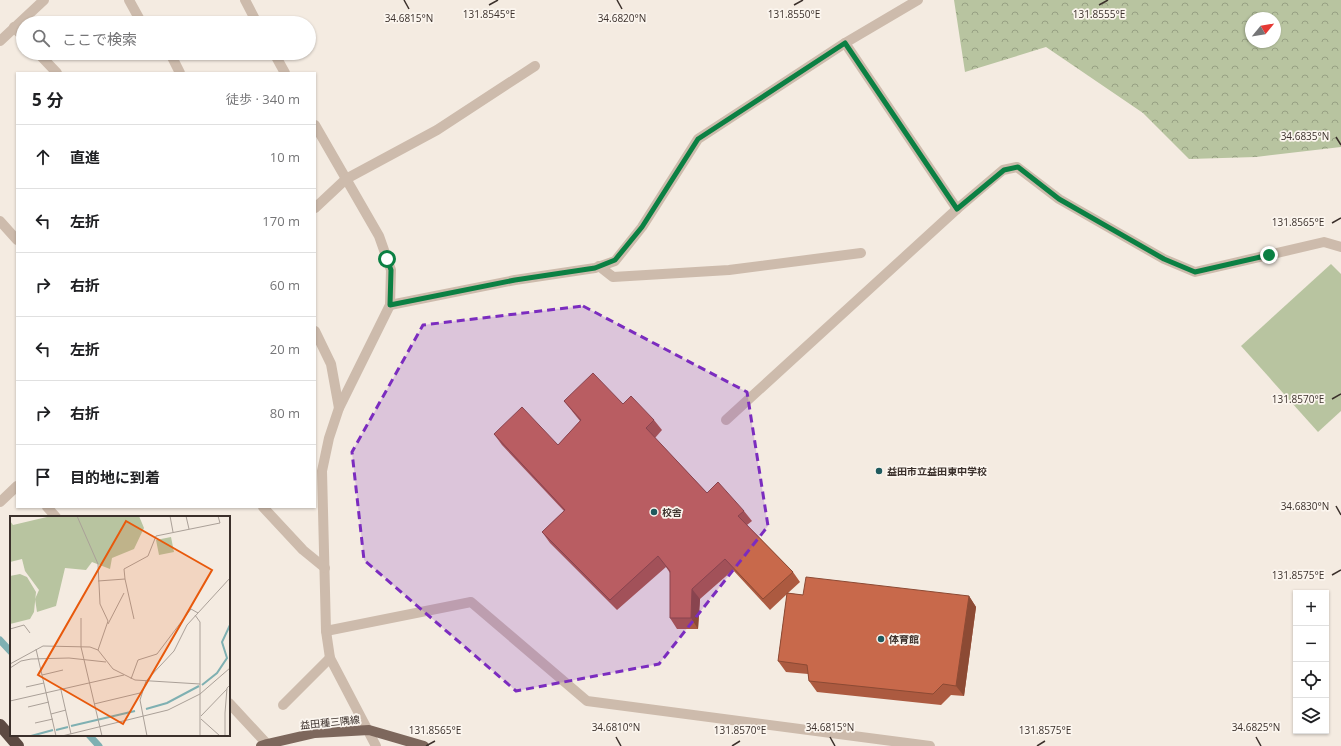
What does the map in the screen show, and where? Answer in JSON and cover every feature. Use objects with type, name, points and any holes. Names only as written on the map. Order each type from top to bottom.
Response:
[{"type":"highway","points":[[0,725],[18,746]]},
{"type":"main road","name":"益田種三隅線","points":[[264,745],[315,733],[369,730],[424,746]]},
{"type":"street","points":[[26,16],[44,0]]},
{"type":"street","points":[[129,0],[138,16]]},
{"type":"street","points":[[245,0],[253,16]]},
{"type":"street","points":[[390,305],[515,280],[595,268],[615,260],[642,227],[698,139],[845,43],[918,0]]},
{"type":"street","points":[[0,41],[14,27]]},
{"type":"street","points":[[845,43],[957,209]]},
{"type":"street","points":[[45,60],[56,72]]},
{"type":"street","points":[[174,60],[180,72]]},
{"type":"street","points":[[278,60],[284,72]]},
{"type":"street","points":[[316,207],[346,179],[437,130],[535,66]]},
{"type":"street","points":[[316,127],[379,236],[391,270],[390,305],[339,408],[329,438],[322,471],[326,631],[330,658],[369,730],[376,746]]},
{"type":"street","points":[[726,420],[957,209],[1004,170],[1018,167],[1059,199],[1164,259],[1195,272],[1324,242],[1341,247]]},
{"type":"street","points":[[0,221],[16,239]]},
{"type":"street","points":[[599,266],[613,277],[729,270],[861,253]]},
{"type":"street","points":[[316,333],[331,364],[339,408]]},
{"type":"street","points":[[0,502],[16,487]]},
{"type":"street","points":[[48,508],[55,516]]},
{"type":"street","points":[[264,508],[303,550],[325,568]]},
{"type":"street","points":[[326,631],[471,602],[587,701],[930,746]]},
{"type":"street","points":[[283,704],[330,658]]},
{"type":"street","points":[[230,704],[264,745]]},
{"type":"highlighted area","points":[[583,306],[747,392],[768,526],[659,664],[516,691],[364,560],[352,452],[423,325]]},
{"type":"green space","points":[[954,0],[1341,0],[1341,147],[1256,157],[1189,159],[1143,113],[1046,47],[965,72]]},
{"type":"green space","points":[[1331,264],[1341,274],[1341,411],[1318,432],[1241,346]]},
{"type":"building","name":"校舎","points":[[593,373],[623,404],[631,396],[654,420],[646,428],[707,493],[718,482],[744,511],[738,516],[793,572],[763,599],[725,559],[692,589],[691,618],[670,618],[670,571],[658,556],[610,600],[542,532],[565,510],[494,434],[522,407],[558,445],[581,420],[564,401]]},
{"type":"building","name":"体育館","points":[[806,577],[969,596],[956,686],[943,684],[933,694],[809,681],[807,665],[778,661],[787,593],[803,595]]},
{"type":"waterway","points":[[0,640],[10,651]]},
{"type":"waterway","points":[[90,736],[99,746]]},
{"type":"place","name":"益田市立益田東中学校","points":[[879,471]]},
{"type":"place","name":"校舎","points":[[654,512]]},
{"type":"place","name":"体育館","points":[[881,639]]},
{"type":"route","points":[[387,259],[391,270],[390,305],[515,280],[595,268],[615,260],[642,227],[698,139],[845,43],[957,209],[1004,170],[1018,167],[1059,199],[1164,259],[1195,272],[1214,269],[1269,255]]}]
